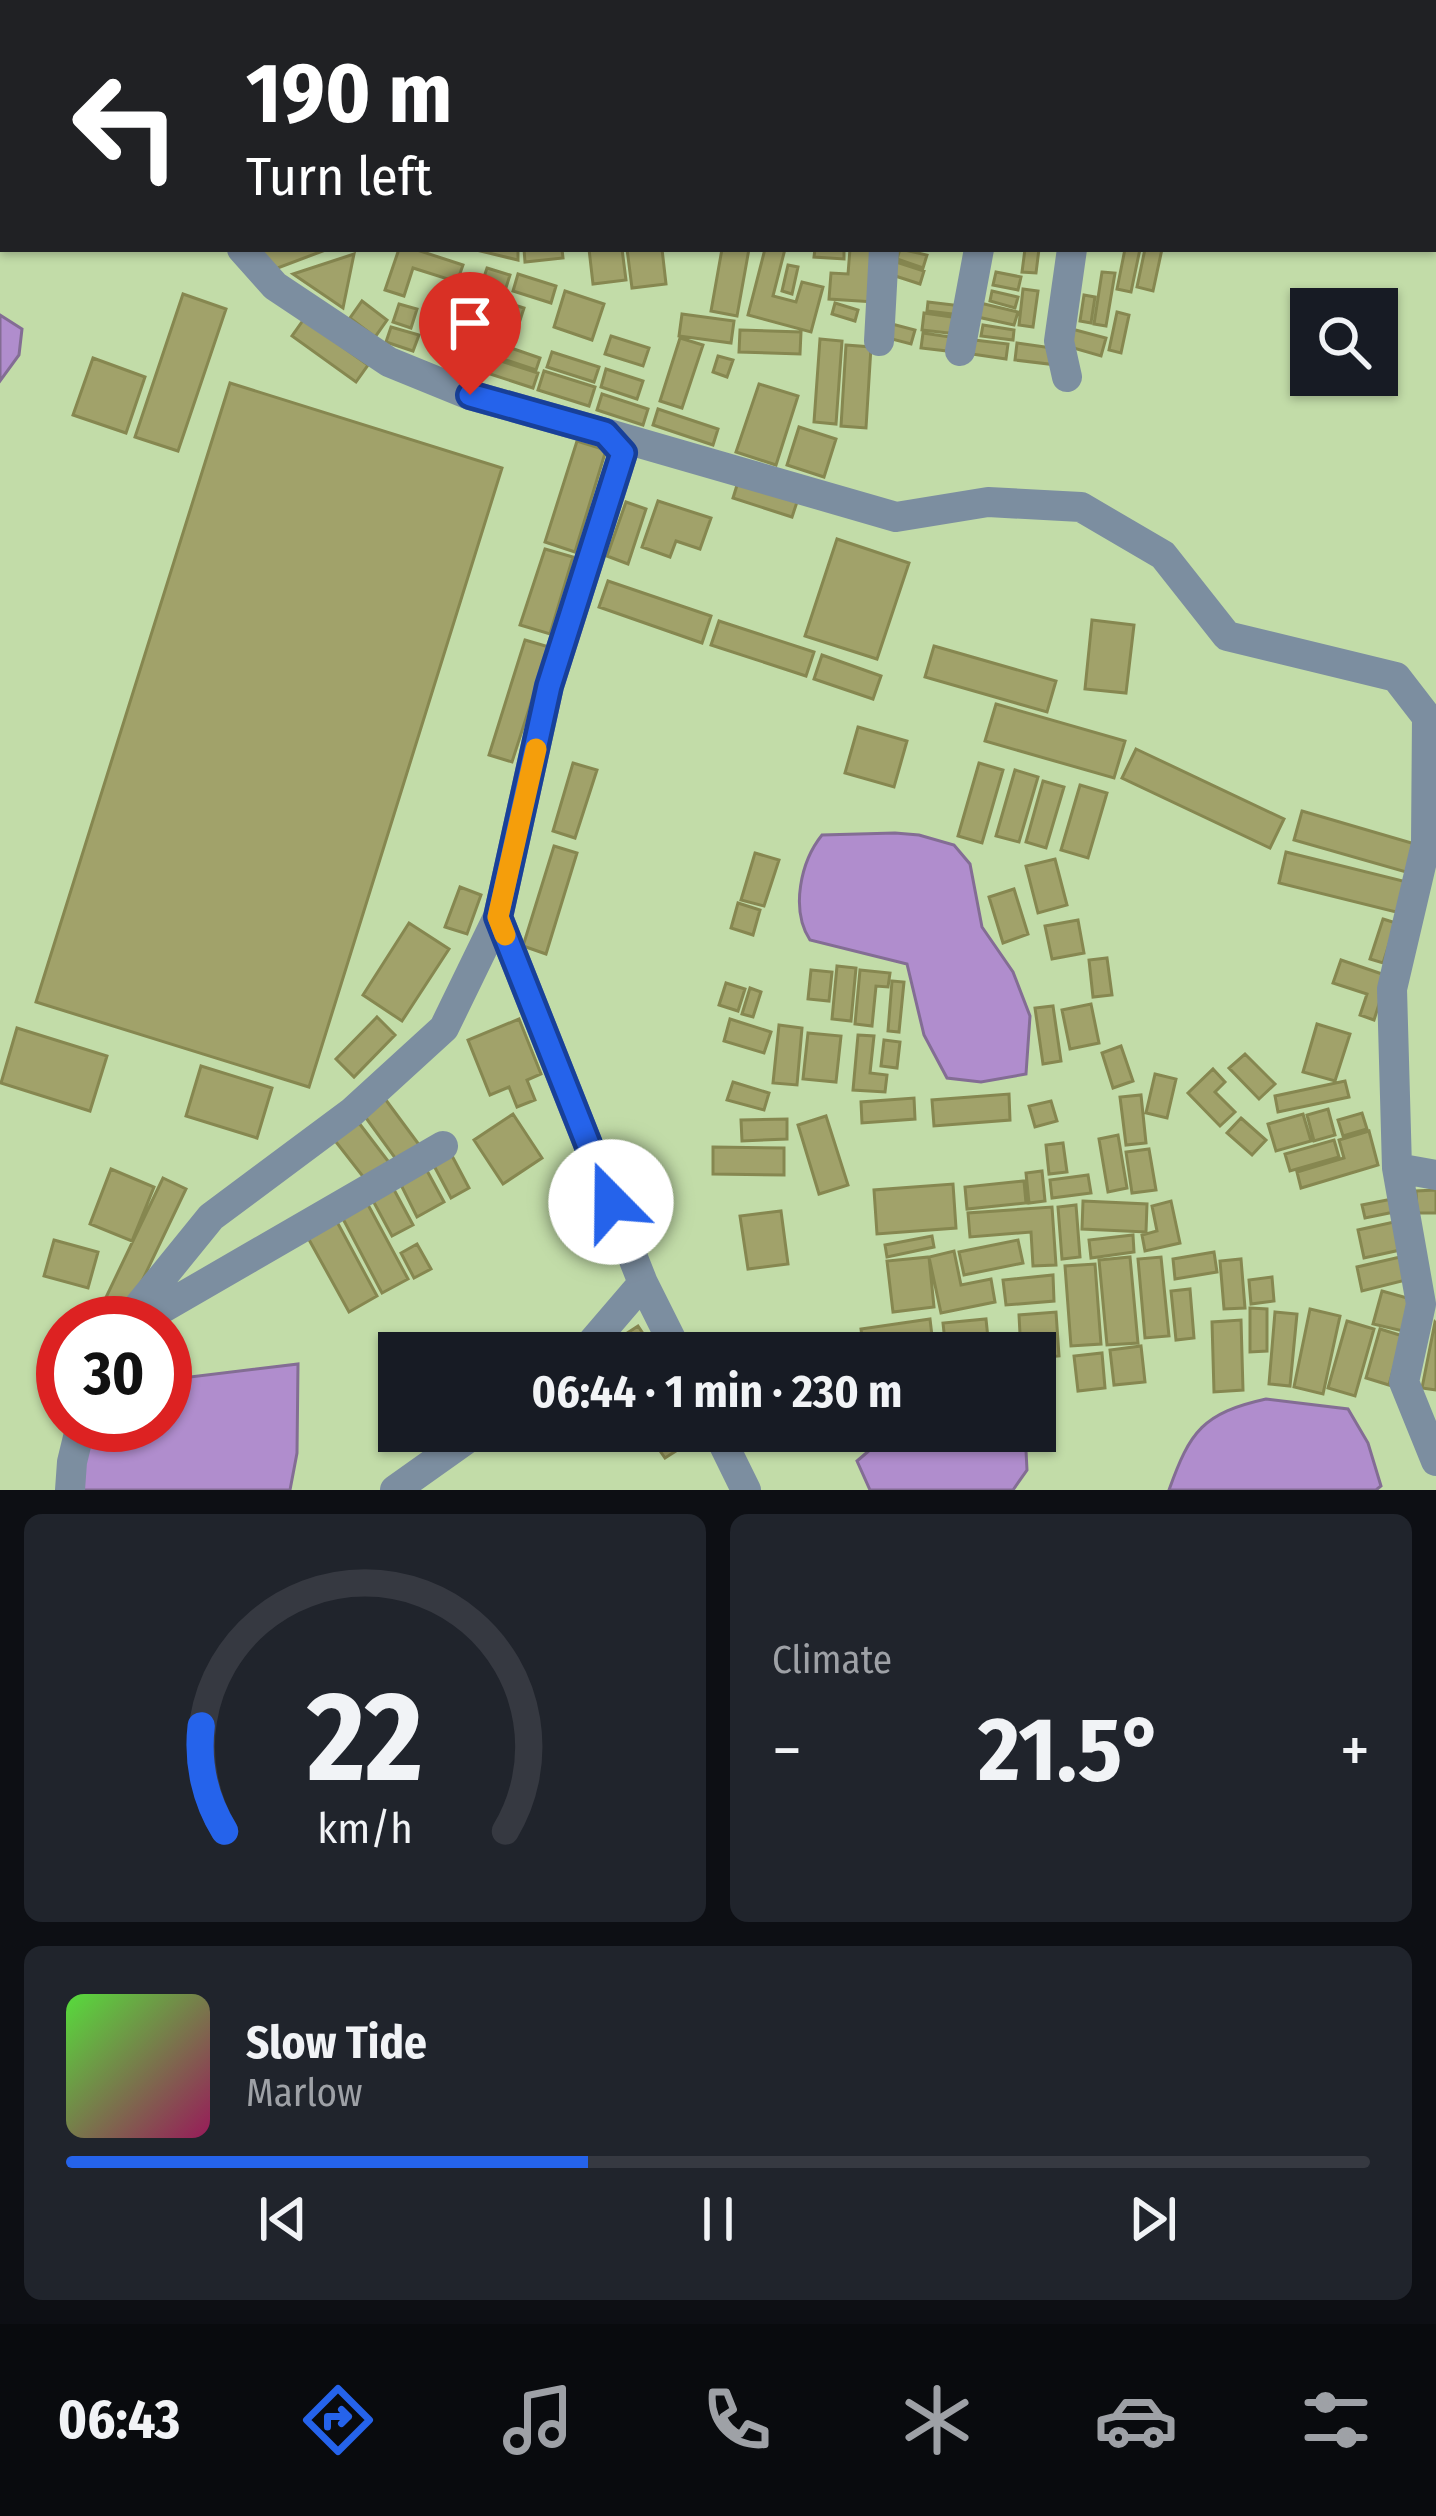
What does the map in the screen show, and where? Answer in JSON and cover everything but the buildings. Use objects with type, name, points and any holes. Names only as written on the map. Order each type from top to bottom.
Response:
[{"type":"street","points":[[245,252],[275,286],[389,362],[470,395],[896,517],[988,502],[1082,507],[1163,555],[1227,636],[1396,676],[1427,717],[1426,844],[1392,989],[1396,1168],[1421,1304],[1404,1382],[1436,1461]]},
{"type":"street","points":[[879,340],[884,252]]},
{"type":"street","points":[[960,351],[978,252]]},
{"type":"street","points":[[1067,377],[1059,341],[1072,252]]},
{"type":"street","points":[[147,1296],[211,1217],[352,1112],[444,1028],[498,917],[549,686],[623,453],[605,433]]},
{"type":"street","points":[[498,917],[643,1283],[668,1332]]},
{"type":"street","points":[[184,1296],[443,1146]]},
{"type":"street","points":[[1396,1168],[1436,1175]]},
{"type":"street","points":[[602,1332],[643,1283]]},
{"type":"street","points":[[70,1490],[74,1452]]},
{"type":"street","points":[[395,1490],[448,1452]]},
{"type":"street","points":[[727,1452],[746,1490]]},
{"type":"shaded area","points":[[0,315],[22,329],[19,355],[0,381]]},
{"type":"shaded area","points":[[895,833],[954,845],[970,864],[982,927],[1013,972],[1030,1016],[1026,1074],[981,1082],[947,1078],[924,1035],[907,964],[810,940],[799,900],[808,858],[822,835]]},
{"type":"shaded area","points":[[298,1364],[297,1453],[290,1490],[80,1490],[84,1452],[192,1452],[192,1377]]},
{"type":"shaded area","points":[[1266,1399],[1348,1409],[1368,1443],[1381,1486],[1376,1490],[1169,1490],[1184,1453],[1202,1428],[1227,1411]]},
{"type":"shaded area","points":[[868,1452],[1026,1452],[1027,1470],[1013,1490],[870,1490],[857,1461]]},
{"type":"slow traffic","points":[[505,935],[498,917],[536,749]]},
{"type":"route","points":[[470,395],[605,433],[623,453],[549,686],[498,917],[611,1202]]}]
